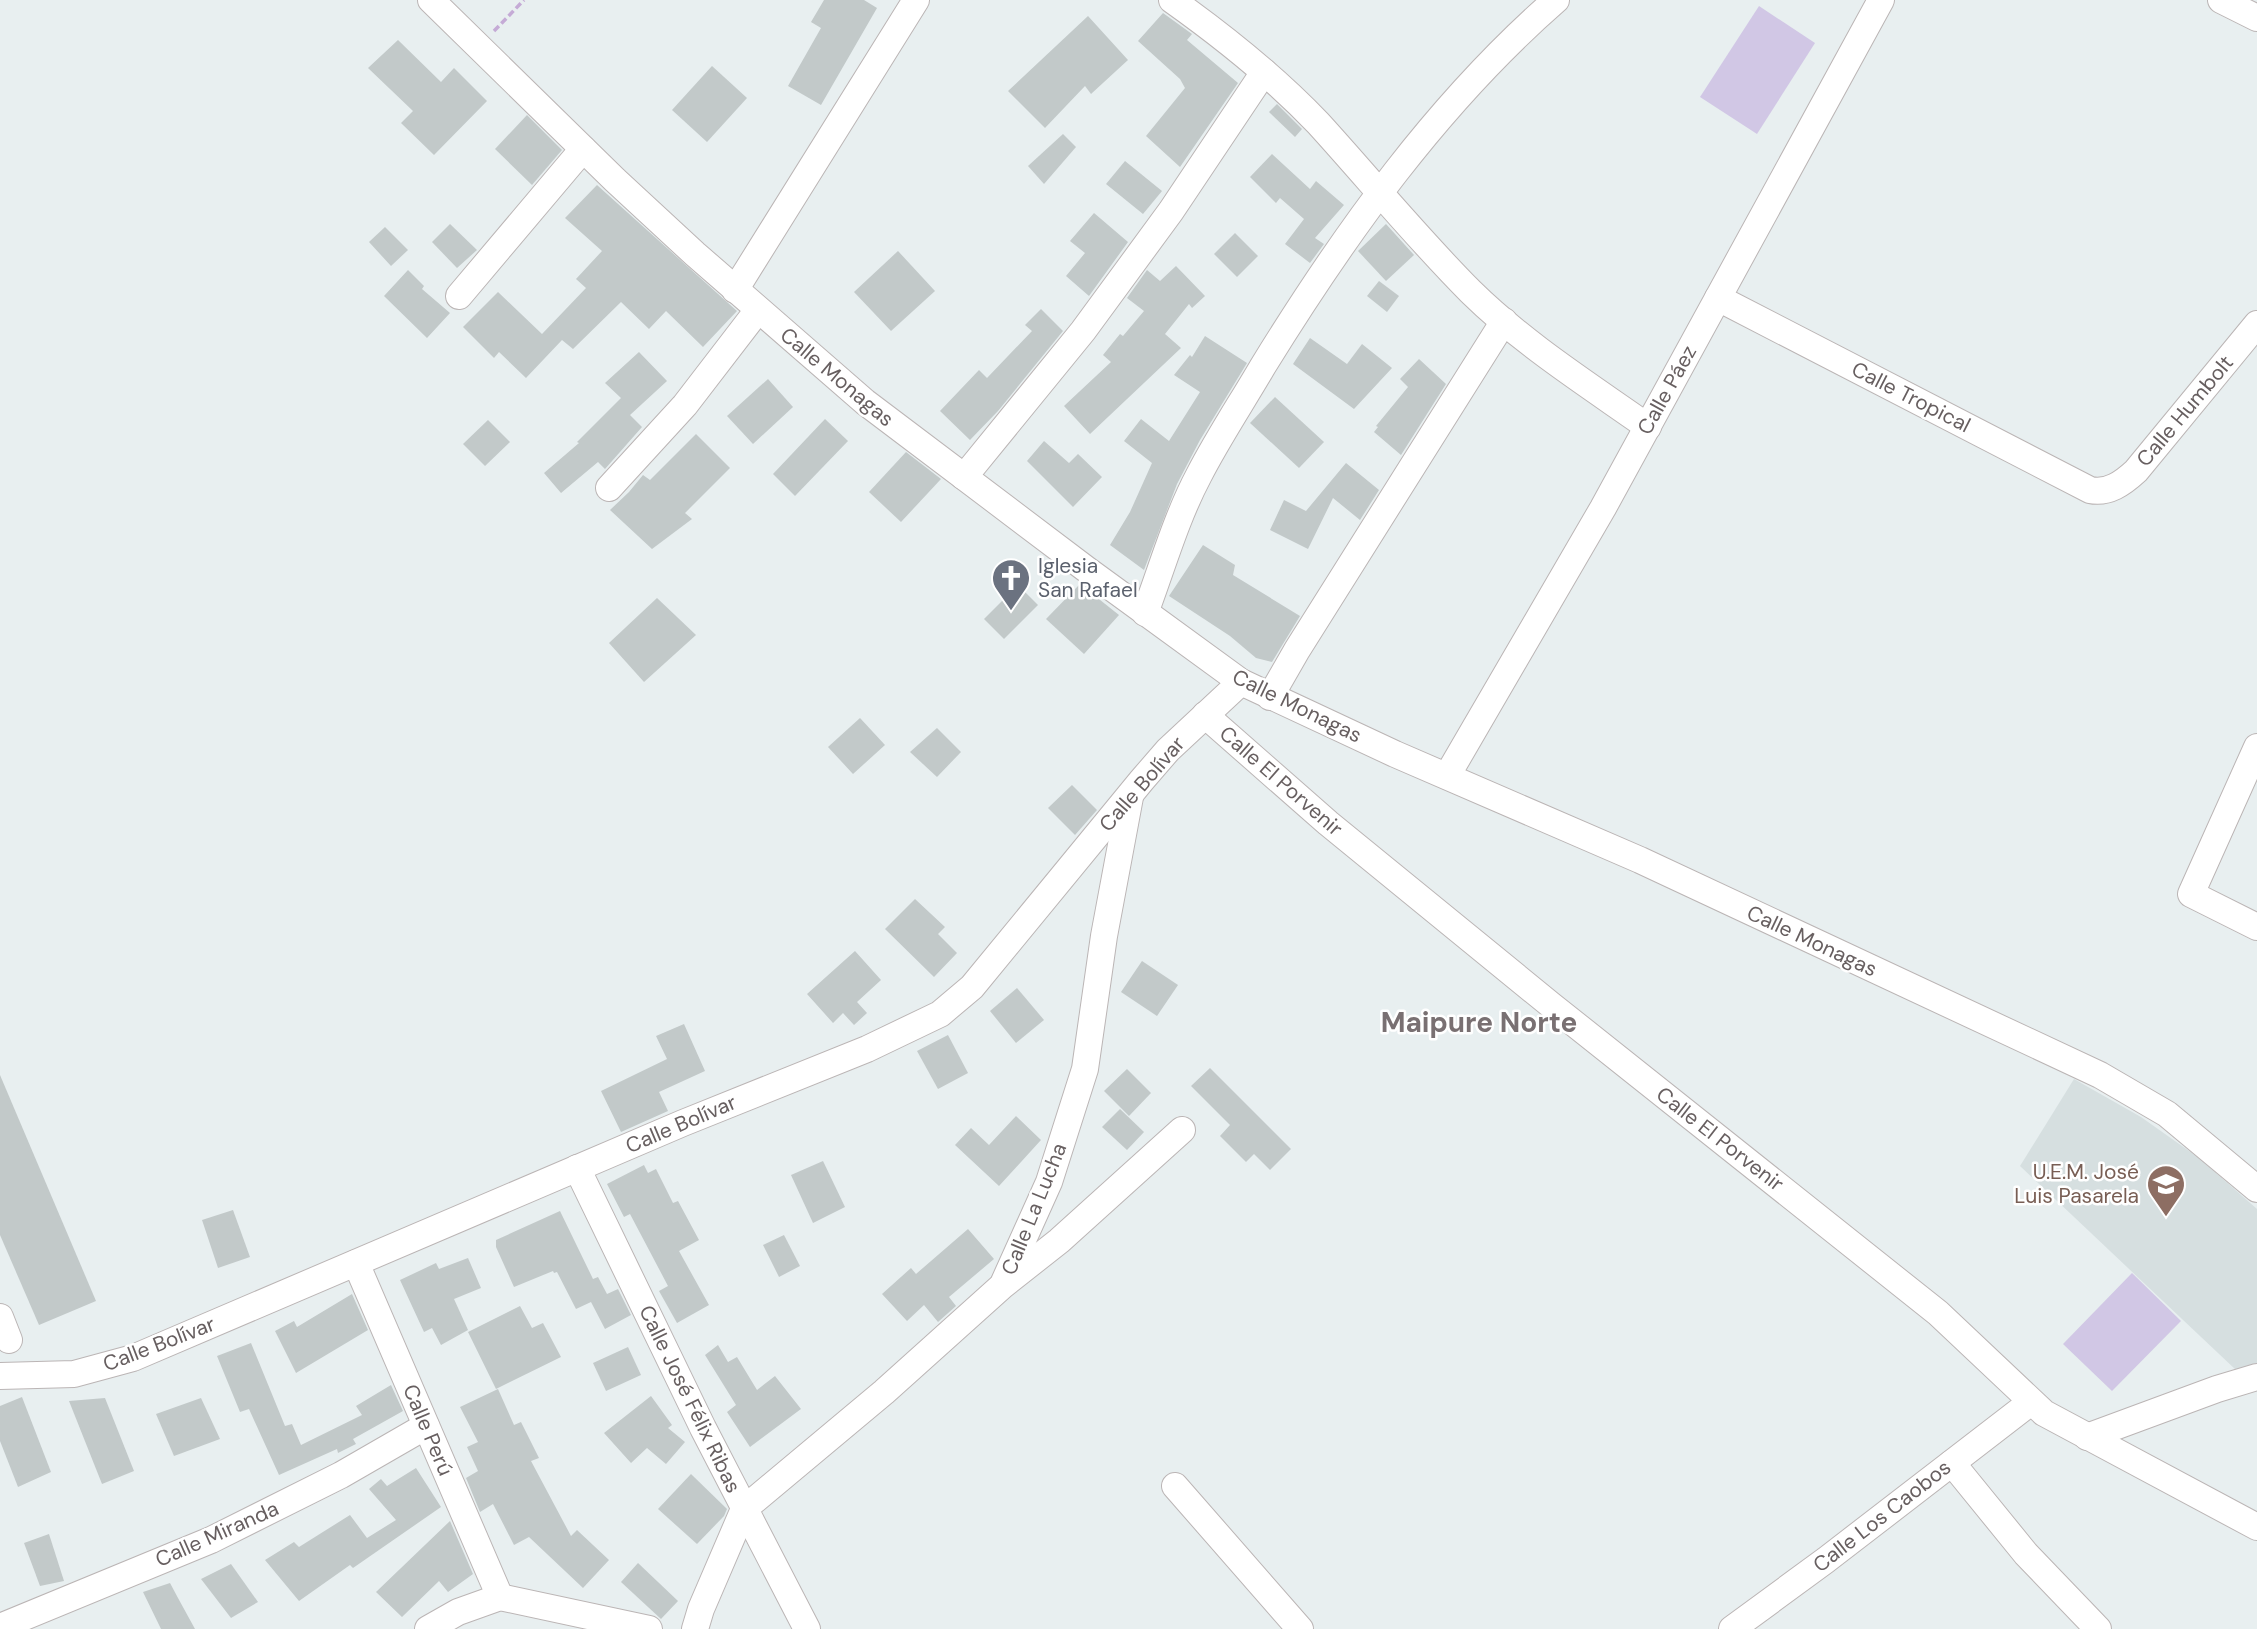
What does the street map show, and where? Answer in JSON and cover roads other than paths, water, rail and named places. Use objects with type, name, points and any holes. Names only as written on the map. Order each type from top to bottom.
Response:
[{"type":"street","name":"Calle Monagas","points":[[431,0],[583,149],[735,290],[865,402],[1241,682],[1640,860],[2100,1075],[2167,1114],[2257,1189]]},
{"type":"street","points":[[735,290],[916,0]]},
{"type":"street","points":[[1172,0],[1264,72],[1317,122],[1471,292],[1573,374],[1647,426]]},
{"type":"street","points":[[1145,613],[1198,476],[1283,334],[1380,193],[1452,103],[1483,69],[1556,0]]},
{"type":"street","name":"Calle Páez","points":[[1447,776],[1647,426],[1881,0]]},
{"type":"street","points":[[2221,0],[2257,18]]},
{"type":"street","points":[[964,477],[1083,331],[1171,211],[1264,72]]},
{"type":"street","points":[[459,296],[583,149]]},
{"type":"street","name":"Calle Tropical","points":[[1718,298],[2090,490],[2105,490]]},
{"type":"street","points":[[609,488],[685,405],[758,310]]},
{"type":"street","points":[[1270,697],[1504,321]]},
{"type":"street","name":"Calle Humbolt","points":[[2105,490],[2125,481],[2148,458],[2257,324]]},
{"type":"street","name":"Calle Bolívar","points":[[0,1376],[74,1374],[132,1358],[683,1122],[867,1049],[940,1014],[972,987],[1168,750],[1241,682]]},
{"type":"street","name":"Calle El Porvenir","points":[[1205,715],[1328,823],[1550,1005],[1938,1313],[2044,1413],[2257,1527]]},
{"type":"street","points":[[2257,747],[2191,894],[2257,927]]},
{"type":"street","name":"Calle La Lucha","points":[[695,1629],[744,1508],[884,1392],[1002,1286],[1049,1182],[1085,1069],[1104,936],[1130,795]]},
{"type":"street","points":[[1002,1286],[1059,1241],[1182,1130]]},
{"type":"street","name":"Calle José Félix Ribas","points":[[577,1168],[744,1508],[807,1629]]},
{"type":"street","name":"Calle Perú","points":[[356,1263],[500,1597]]},
{"type":"street","points":[[2087,1437],[2257,1377]]},
{"type":"street","name":"Calle Los Caobos","points":[[1732,1629],[2031,1402]]},
{"type":"street","name":"Calle Miranda","points":[[0,1627],[223,1534],[341,1475],[426,1426]]},
{"type":"street","points":[[1952,1463],[2026,1554],[2098,1629]]},
{"type":"street","points":[[1175,1486],[1300,1629]]},
{"type":"street","points":[[428,1629],[458,1612],[500,1597],[649,1629]]},
{"type":"place","name":"Iglesia San Rafael","points":[[1011,612]]},
{"type":"place","name":"U.E.M. José Luis Pasarela","points":[[2166,1218]]},
{"type":"district","name":"Maipure Norte","points":[[1479,1022]]}]
